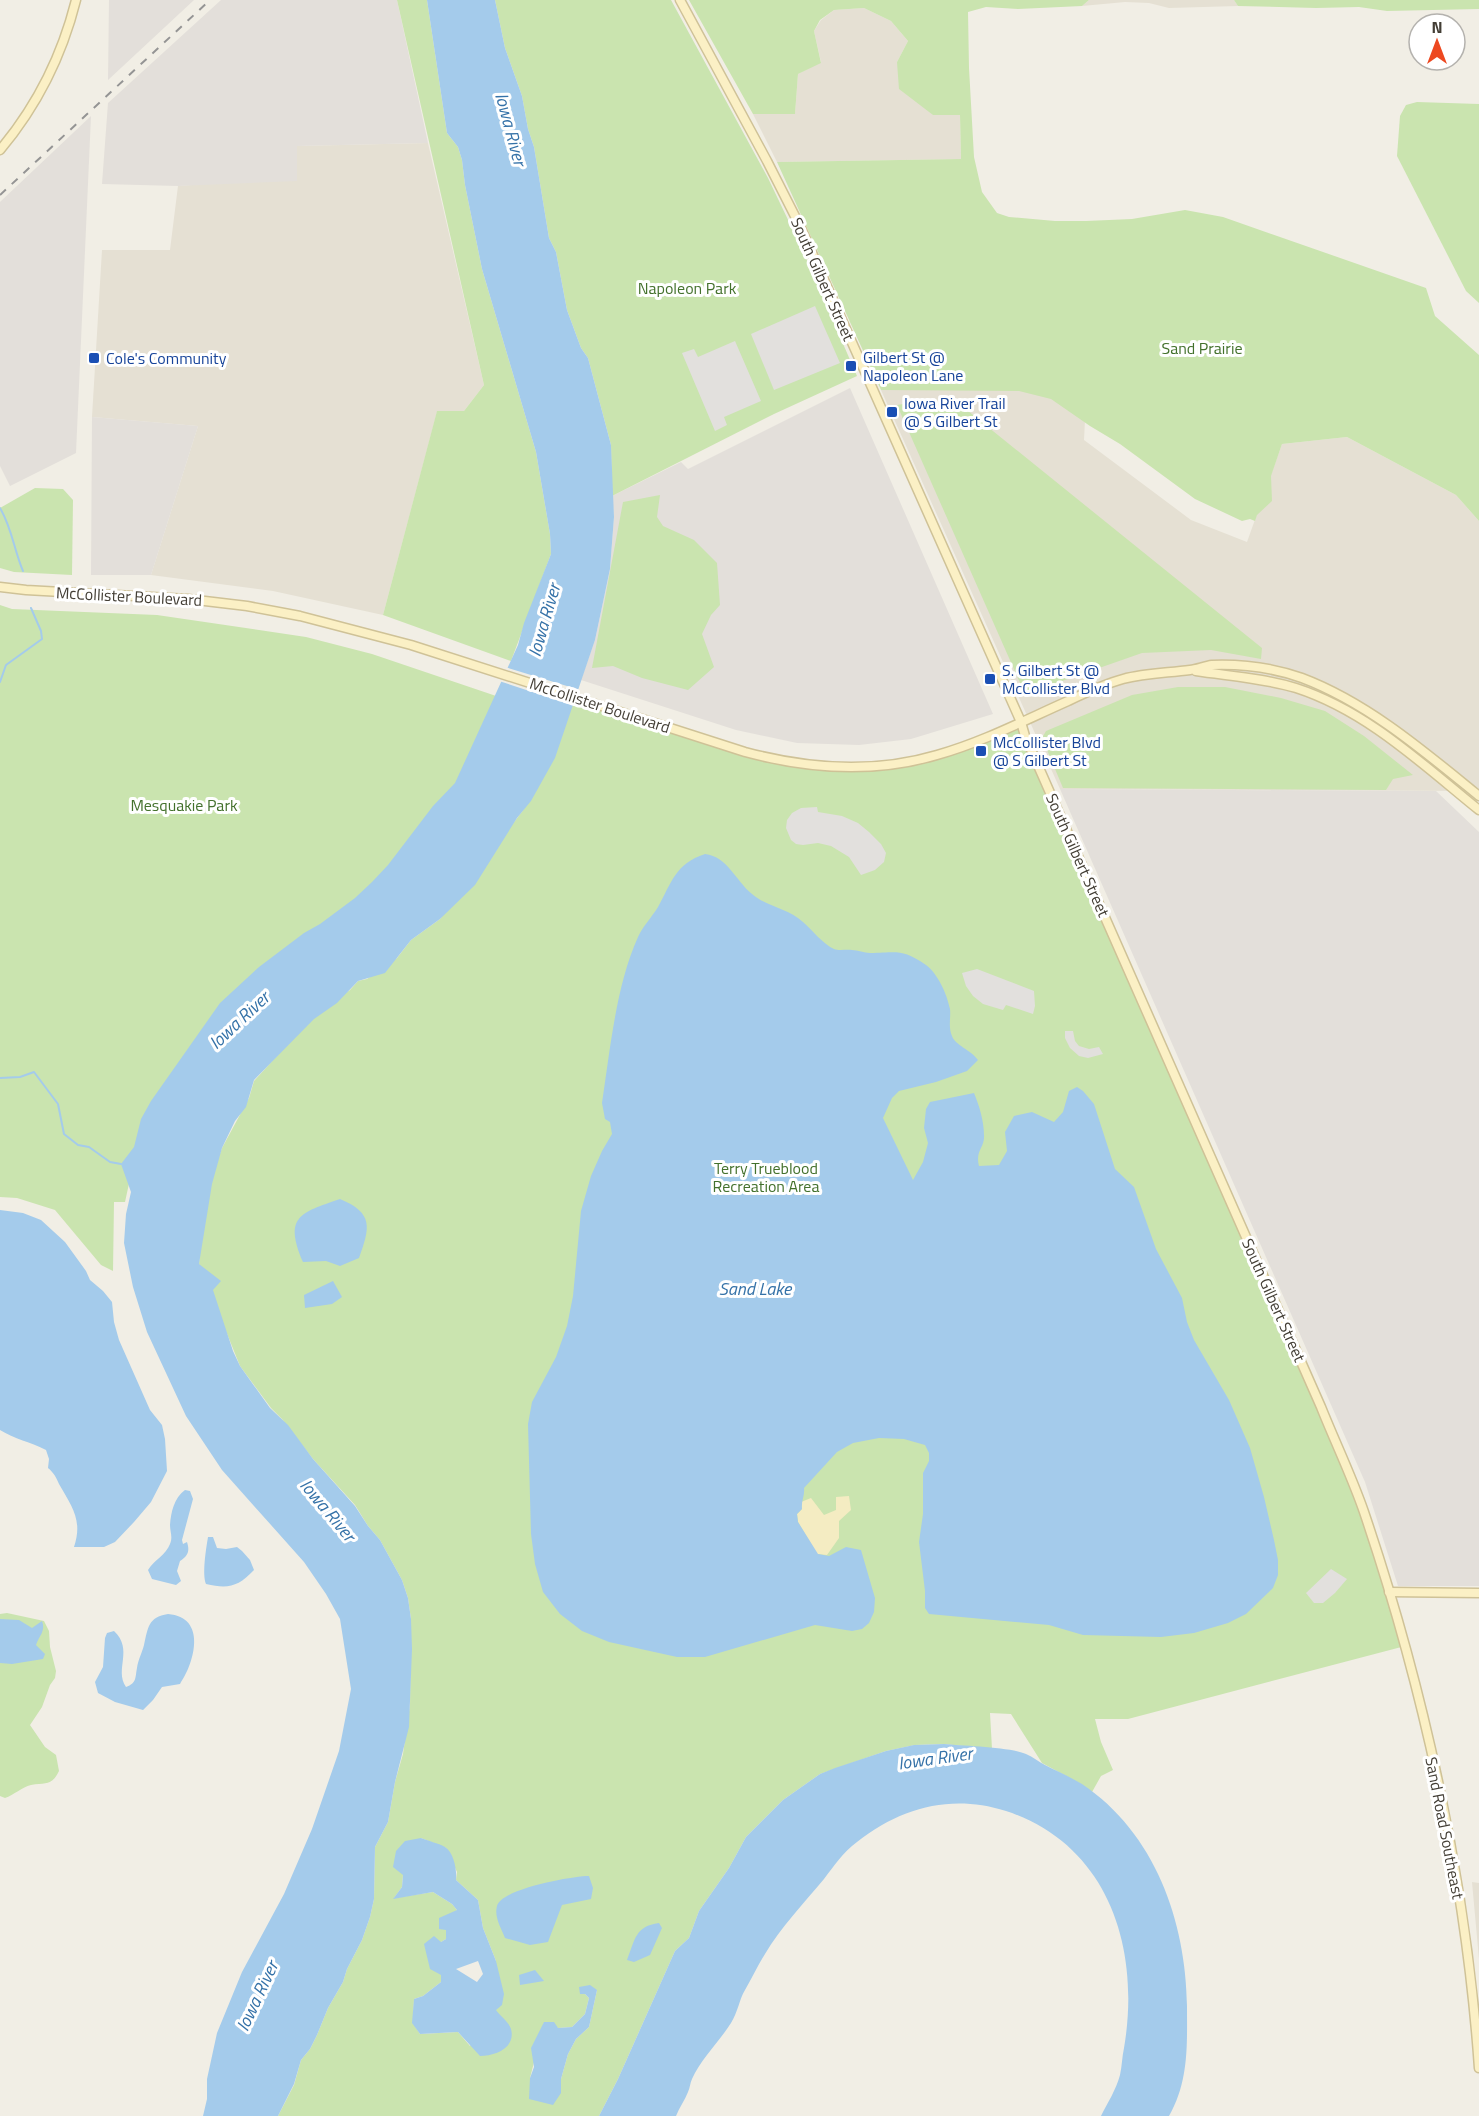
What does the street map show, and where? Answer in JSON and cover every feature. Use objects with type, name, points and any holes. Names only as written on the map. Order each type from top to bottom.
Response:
[{"type":"main road","points":[[0,150],[24,120],[46,82],[64,42],[76,0]]},
{"type":"main road","name":"South Gilbert Street","points":[[680,0],[801,228],[1021,722],[1034,757],[1341,1455],[1364,1510],[1389,1592]]},
{"type":"main road","name":"McCollister Boulevard","points":[[0,587],[188,599],[247,606],[354,629],[486,668],[771,759],[796,764],[843,768],[891,765],[963,747],[1121,680],[1151,673],[1189,670],[1210,665],[1265,669],[1301,678],[1323,687],[1376,717],[1479,796]]},
{"type":"main road","name":"McCollister Boulevard","points":[[1189,670],[1262,680],[1295,687],[1318,696],[1367,722],[1394,740],[1479,810]]},
{"type":"main road","points":[[1389,1592],[1479,1593]]},
{"type":"main road","name":"Sand Road Southeast","points":[[1389,1592],[1428,1741],[1449,1839],[1470,1975],[1479,2068]]},
{"type":"shaded area","points":[[109,0],[194,0],[108,80]]},
{"type":"shaded area","points":[[221,0],[397,0],[428,143],[297,146],[297,181],[178,186],[102,184],[108,103]]},
{"type":"shaded area","points":[[1089,0],[1234,0],[1238,6],[1169,8],[1149,3],[1125,2],[1082,6]]},
{"type":"shaded area","points":[[864,8],[891,21],[908,41],[897,62],[933,115],[960,115],[961,159],[777,162],[753,114],[795,114],[798,74],[821,62],[814,31],[821,20],[834,10]]},
{"type":"shaded area","points":[[91,116],[76,453],[10,486],[0,466],[0,202]]},
{"type":"shaded area","points":[[428,143],[484,385],[464,411],[437,412],[383,615],[273,591],[151,575],[198,426],[92,417],[102,250],[170,250],[178,186],[296,177],[297,146]]},
{"type":"shaded area","points":[[815,306],[840,363],[774,390],[751,334]]},
{"type":"shaded area","points":[[735,341],[761,401],[724,417],[727,425],[715,431],[682,353],[694,349],[698,357]]},
{"type":"shaded area","points":[[1030,382],[1085,420],[1084,440],[1191,520],[1247,542],[1282,444],[1347,437],[1456,495],[1479,521],[1479,791],[1060,789],[881,390]]},
{"type":"shaded area","points":[[850,388],[993,714],[911,739],[859,745],[797,743],[736,730],[581,680],[595,640],[610,569],[614,517],[612,496],[681,462],[688,469]]},
{"type":"shaded area","points":[[92,417],[198,426],[151,575],[91,575]]},
{"type":"shaded area","points":[[1060,789],[1436,791],[1479,832],[1479,1586],[1398,1586],[1365,1482]]},
{"type":"shaded area","points":[[817,807],[818,812],[842,816],[858,823],[869,832],[886,853],[884,862],[875,870],[861,875],[849,857],[831,846],[818,843],[796,844],[791,840],[786,828],[787,820],[792,813],[801,808]]},
{"type":"shaded area","points":[[977,969],[1034,991],[1033,1014],[1006,1005],[1003,1010],[983,1004],[973,996],[966,986],[962,973]]},
{"type":"shaded area","points":[[1065,1031],[1073,1031],[1075,1041],[1079,1046],[1089,1049],[1099,1047],[1103,1054],[1088,1058],[1079,1056],[1070,1048],[1065,1038]]},
{"type":"shaded area","points":[[1331,1569],[1347,1579],[1323,1603],[1314,1603],[1306,1593]]},
{"type":"shaded area","points":[[1472,1882],[1479,1883],[1479,1959]]},
{"type":"green space","points":[[397,0],[427,0],[447,133],[458,147],[462,160],[482,269],[536,452],[550,534],[551,554],[511,661],[383,615],[437,411],[464,411],[484,385]]},
{"type":"green space","name":"Napoleon Park","points":[[495,0],[671,0],[768,178],[802,249],[857,376],[774,414],[612,496],[611,445],[588,358],[581,348],[567,310],[556,252],[549,238],[534,147],[522,96],[505,48]]},
{"type":"green space","name":"Sand Prairie","points":[[689,0],[1089,0],[1082,6],[1018,9],[986,7],[968,12],[974,157],[982,192],[997,213],[1009,217],[1086,221],[1132,219],[1185,210],[1223,217],[1426,288],[1435,316],[1479,355],[1479,521],[1456,495],[1347,437],[1282,444],[1271,476],[1272,501],[1257,515],[1255,521],[1250,519],[1242,521],[1195,499],[1120,444],[1051,399],[1019,391],[881,390],[777,162],[961,159],[960,115],[933,115],[899,89],[897,62],[908,41],[891,21],[864,8],[834,10],[820,20],[814,31],[821,63],[798,74],[795,114],[753,114]]},
{"type":"green space","points":[[1234,0],[1479,0],[1479,9],[1387,11],[1359,7],[1238,6]]},
{"type":"green space","points":[[1417,102],[1479,104],[1479,303],[1466,291],[1397,156],[1400,116],[1406,105]]},
{"type":"green space","points":[[920,401],[962,406],[1262,648],[1261,659],[1211,650],[1142,653],[1025,694],[897,405]]},
{"type":"green space","points":[[35,488],[63,489],[73,500],[72,575],[14,572],[0,568],[0,508]]},
{"type":"green space","points":[[660,495],[657,517],[663,526],[694,540],[717,563],[720,605],[711,615],[702,634],[714,667],[688,690],[642,678],[613,666],[592,668],[623,502]]},
{"type":"green space","name":"Mesquakie Park","points":[[0,605],[12,609],[157,615],[306,637],[372,654],[505,699],[461,786],[135,1156],[125,1202],[114,1202],[113,1271],[101,1265],[55,1210],[17,1198],[0,1197]]},
{"type":"green space","points":[[1178,687],[1225,687],[1281,698],[1325,711],[1364,736],[1413,775],[1393,779],[1386,790],[1063,788],[1042,738],[1046,731],[1132,695]]},
{"type":"green space","name":"Terry Trueblood Recreation Area","points":[[599,704],[699,737],[819,767],[916,760],[1021,722],[1325,1418],[1409,1645],[1128,1719],[1095,1719],[1101,1742],[1113,1770],[1101,1776],[1092,1792],[1042,1763],[1011,1714],[990,1713],[992,1749],[944,1744],[915,1745],[886,1751],[820,1774],[783,1800],[746,1837],[729,1868],[699,1911],[689,1938],[675,1951],[599,2116],[278,2116],[294,2085],[301,2060],[310,2049],[328,2008],[343,1982],[370,1917],[374,1899],[375,1847],[388,1822],[403,1754],[410,1705],[411,1619],[402,1580],[380,1540],[355,1505],[313,1459],[240,1366],[199,1264],[204,1200],[222,1148],[249,1098],[254,1081],[318,1011],[350,990],[358,981],[367,979],[397,958],[411,940],[440,919],[524,809],[563,731],[572,705],[597,712]],"holes":[[[421,1838],[446,1848],[457,1872],[456,1880],[478,1900],[483,1928],[496,1961],[495,2010],[470,2046],[458,2032],[420,2034],[413,2023],[414,1999],[423,1996],[441,1982],[441,1942],[446,1939],[446,1930],[457,1910],[433,1892],[394,1898],[402,1887],[403,1875]],[[597,1990],[589,2027],[576,2039],[568,2054],[561,2079],[561,2093],[530,2078],[544,2023],[558,2028],[572,2027],[585,2014],[589,1998],[585,1994]]]},
{"type":"green space","points":[[7,1613],[44,1621],[49,1631],[56,1671],[55,1678],[42,1707],[30,1725],[45,1747],[56,1755],[59,1771],[51,1782],[28,1786],[5,1798],[0,1796],[0,1614]]},
{"type":"sand","points":[[849,1496],[851,1510],[839,1521],[839,1538],[827,1555],[817,1554],[798,1522],[797,1514],[802,1509],[801,1502],[811,1498],[824,1515],[836,1510],[836,1497]]},
{"type":"water","name":"Iowa River","points":[[427,0],[495,0],[505,48],[522,96],[534,147],[549,238],[556,252],[567,310],[581,348],[588,358],[611,445],[614,517],[610,569],[595,640],[555,758],[531,801],[517,818],[475,885],[440,919],[411,940],[385,973],[358,981],[337,1003],[314,1019],[254,1080],[246,1107],[235,1121],[222,1148],[212,1184],[199,1264],[221,1281],[213,1290],[233,1351],[240,1366],[270,1408],[288,1425],[380,1540],[402,1580],[408,1598],[412,1649],[409,1727],[388,1822],[375,1847],[374,1899],[362,1940],[310,2049],[301,2060],[294,2084],[278,2116],[203,2116],[207,2099],[207,2079],[217,2033],[242,1972],[284,1894],[312,1829],[339,1751],[351,1689],[340,1619],[326,1594],[304,1562],[222,1470],[186,1416],[147,1332],[133,1287],[124,1243],[126,1214],[131,1192],[121,1164],[134,1147],[141,1119],[151,1101],[220,1003],[259,967],[355,898],[388,865],[433,806],[455,783],[518,645],[524,623],[551,554],[550,534],[536,452],[482,269],[462,160],[458,147],[447,133]]},
{"type":"water","name":"Sand Lake","points":[[705,854],[725,864],[752,894],[797,917],[830,947],[836,950],[904,954],[926,965],[938,979],[949,1003],[952,1036],[978,1060],[967,1071],[936,1082],[899,1091],[892,1098],[883,1118],[913,1180],[923,1162],[928,1143],[924,1128],[926,1109],[930,1102],[974,1093],[984,1130],[984,1139],[978,1156],[979,1166],[999,1165],[1007,1151],[1005,1132],[1014,1116],[1032,1112],[1054,1122],[1063,1112],[1069,1091],[1077,1087],[1094,1104],[1115,1169],[1134,1187],[1156,1249],[1182,1298],[1194,1340],[1229,1400],[1250,1448],[1274,1540],[1278,1575],[1273,1588],[1246,1614],[1228,1623],[1194,1633],[1161,1637],[1083,1635],[1049,1625],[929,1614],[925,1608],[919,1542],[923,1514],[923,1473],[929,1461],[929,1453],[925,1445],[904,1439],[879,1438],[853,1443],[837,1452],[804,1488],[802,1509],[797,1514],[798,1522],[818,1554],[829,1556],[846,1547],[861,1550],[875,1598],[874,1612],[869,1623],[862,1629],[852,1631],[815,1625],[705,1657],[677,1657],[609,1642],[582,1631],[560,1614],[543,1592],[535,1564],[531,1534],[528,1424],[532,1402],[556,1357],[567,1326],[573,1296],[581,1211],[591,1176],[612,1134],[610,1122],[605,1119],[602,1103],[619,997],[630,956],[640,933],[676,875],[687,863]]},
{"type":"water","points":[[340,1199],[351,1204],[364,1216],[367,1230],[359,1258],[340,1266],[326,1261],[303,1262],[295,1235],[299,1219],[314,1208]]},
{"type":"water","points":[[0,1210],[23,1213],[41,1220],[65,1242],[90,1280],[112,1302],[119,1340],[150,1410],[162,1425],[167,1471],[151,1502],[115,1542],[104,1547],[74,1547],[77,1529],[75,1514],[56,1477],[48,1468],[49,1459],[46,1450],[0,1430]]},
{"type":"water","points":[[333,1281],[342,1297],[332,1304],[305,1308],[304,1295]]},
{"type":"water","points":[[185,1490],[190,1491],[193,1499],[182,1540],[183,1544],[187,1542],[188,1551],[180,1561],[177,1571],[181,1581],[176,1585],[152,1579],[148,1570],[170,1544],[172,1510],[178,1497]]},
{"type":"water","points":[[208,1537],[213,1537],[217,1548],[237,1547],[250,1560],[254,1570],[243,1580],[232,1585],[206,1584],[204,1568]]},
{"type":"water","points":[[161,1615],[180,1617],[188,1623],[193,1632],[193,1653],[180,1684],[162,1687],[143,1710],[115,1702],[98,1693],[95,1682],[103,1667],[107,1633],[114,1631],[123,1645],[122,1673],[126,1687],[135,1680],[150,1624]]},
{"type":"water","points":[[0,1619],[19,1620],[32,1628],[42,1621],[43,1631],[36,1645],[45,1654],[43,1659],[12,1664],[0,1663]]},
{"type":"water","name":"Iowa River","points":[[944,1744],[998,1748],[1029,1755],[1082,1784],[1107,1804],[1129,1827],[1147,1853],[1162,1882],[1173,1911],[1185,1974],[1186,2062],[1176,2103],[1169,2116],[1101,2116],[1121,2072],[1128,2011],[1127,1974],[1121,1938],[1110,1905],[1093,1875],[1070,1848],[1041,1827],[1006,1811],[986,1806],[947,1804],[909,1812],[892,1820],[874,1830],[843,1855],[771,1944],[743,1994],[731,2023],[691,2081],[687,2095],[676,2116],[599,2116],[675,1951],[689,1938],[699,1911],[729,1868],[746,1837],[783,1800],[820,1774],[886,1751],[914,1745]]},
{"type":"water","points":[[421,1838],[445,1847],[451,1853],[454,1862],[456,1880],[478,1900],[483,1928],[496,1961],[504,1994],[502,2005],[496,2010],[511,2029],[512,2036],[503,2050],[480,2056],[458,2032],[420,2034],[412,2023],[414,1999],[423,1996],[441,1982],[441,1975],[430,1969],[424,1944],[434,1936],[441,1942],[446,1939],[446,1930],[439,1929],[439,1918],[457,1910],[433,1892],[393,1899],[402,1887],[403,1875],[393,1867],[396,1851],[405,1841]],"holes":[[[478,1961],[483,1974],[477,1982],[456,1969]]]},
{"type":"water","points":[[589,1876],[593,1888],[591,1899],[562,1905],[548,1942],[530,1945],[505,1938],[496,1914],[501,1900],[523,1889],[568,1878]]},
{"type":"water","points":[[659,1923],[662,1928],[650,1955],[634,1962],[627,1960],[640,1931]]},
{"type":"water","points":[[535,1970],[544,1981],[520,1985],[519,1975]]},
{"type":"water","points":[[590,1985],[597,1990],[589,2027],[576,2039],[568,2054],[561,2079],[561,2093],[553,2105],[529,2099],[530,2078],[534,2067],[531,2048],[544,2022],[554,2022],[558,2028],[572,2027],[585,2014],[589,1998],[585,1994],[580,1994],[579,1987]]},
{"type":"pier","points":[[505,667],[580,690],[575,706],[499,681]]},
{"type":"waterway","points":[[0,508],[23,571]]},
{"type":"waterway","points":[[0,682],[6,665],[42,639],[31,608]]},
{"type":"waterway","points":[[0,1078],[20,1077],[34,1072],[58,1104],[64,1134],[78,1145],[89,1147],[110,1162],[121,1164]]},
{"type":"railway","points":[[0,195],[210,0]]},
{"type":"place","name":"Cole's Community","points":[[94,358]]},
{"type":"place","name":"Gilbert St @ Napoleon Lane","points":[[851,366]]},
{"type":"place","name":"Iowa River Trail @ S Gilbert St","points":[[892,412]]},
{"type":"place","name":"S. Gilbert St @ McCollister Blvd","points":[[990,679]]},
{"type":"place","name":"McCollister Blvd @ S Gilbert St","points":[[981,751]]}]
